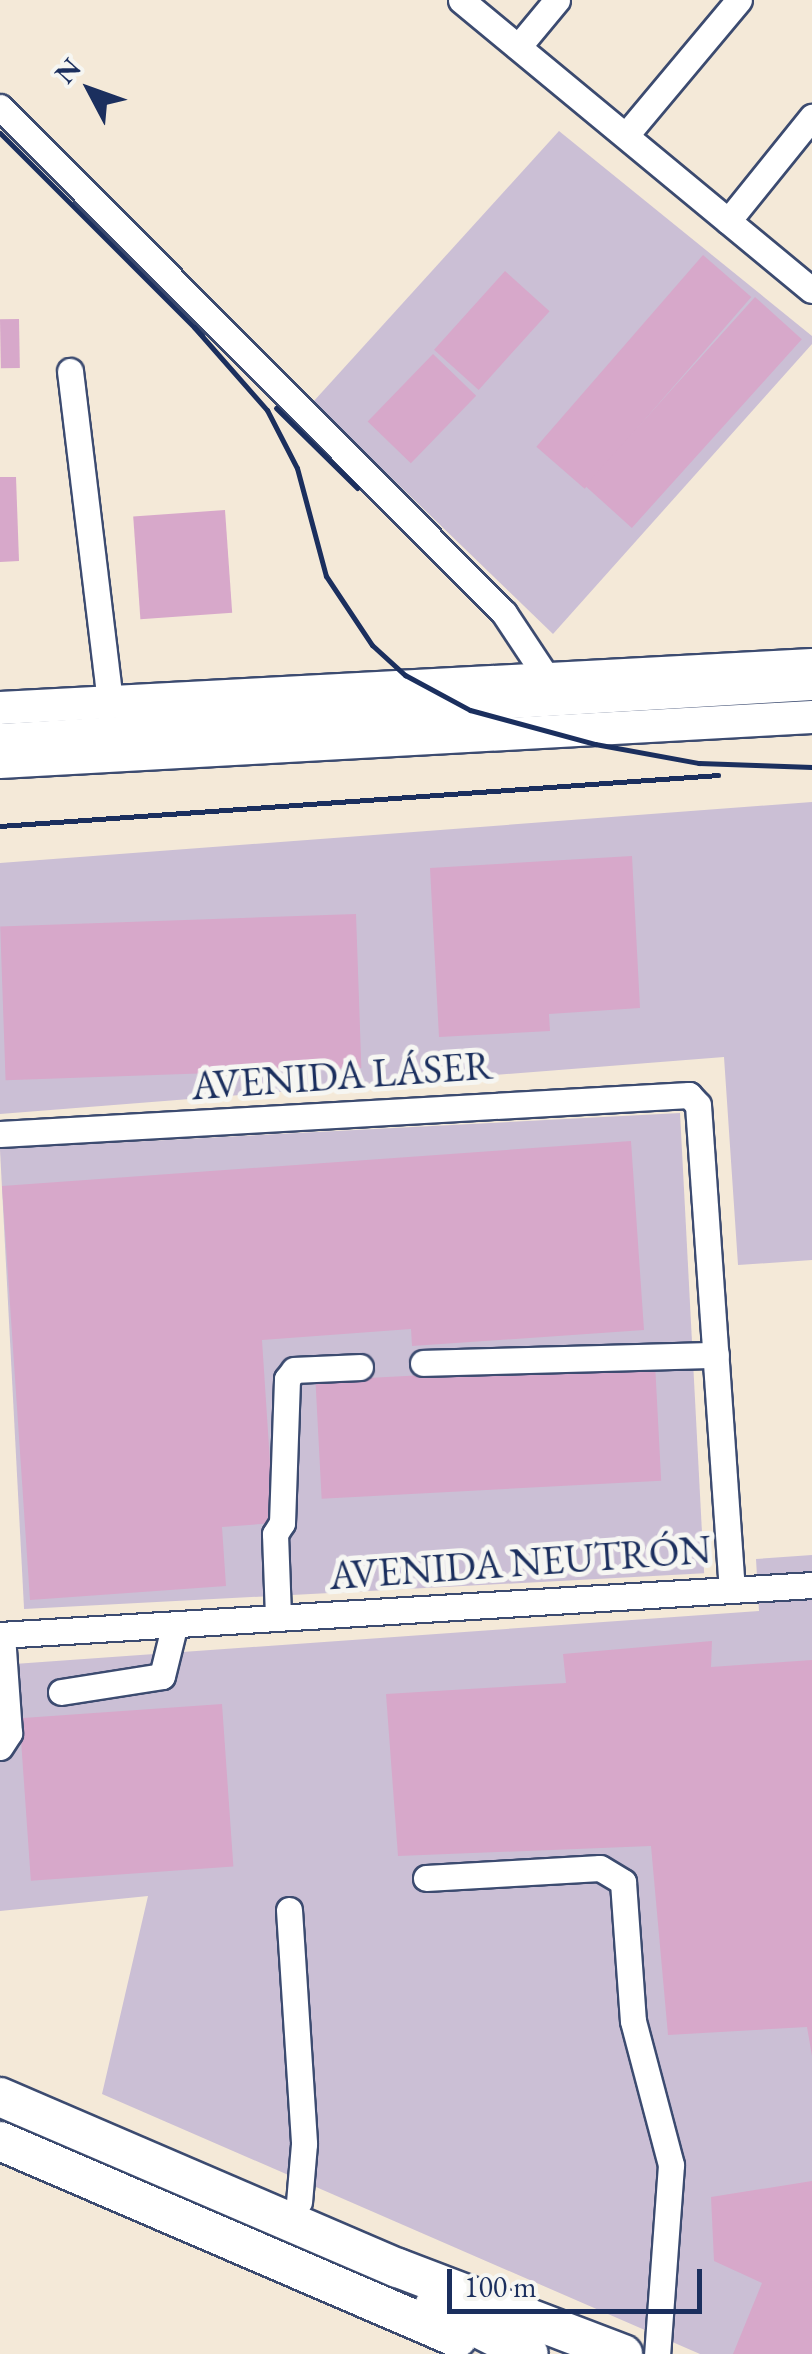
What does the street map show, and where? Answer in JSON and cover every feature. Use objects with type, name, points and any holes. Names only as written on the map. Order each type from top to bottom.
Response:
[{"type":"highway","points":[[0,2078],[486,2280],[608,2348]]},
{"type":"highway","points":[[0,2098],[398,2268],[608,2348]]},
{"type":"highway","points":[[0,2120],[391,2285],[530,2354]]},
{"type":"highway","points":[[0,2141],[500,2354]]},
{"type":"main road","points":[[0,708],[812,665]]},
{"type":"main road","points":[[0,762],[812,717]]},
{"type":"street","points":[[460,0],[812,290]]},
{"type":"street","points":[[518,46],[557,0]]},
{"type":"street","points":[[626,135],[739,0]]},
{"type":"street","points":[[0,106],[504,612],[547,678]]},
{"type":"street","points":[[728,221],[812,117]]},
{"type":"street","points":[[70,371],[110,702]]},
{"type":"street","points":[[0,736],[812,687]]},
{"type":"street","name":"AVENIDA LÁSER","points":[[0,1134],[689,1095]]},
{"type":"street","name":"AVENIDA NEUTRÓN","points":[[1,1636],[732,1587],[698,1104],[689,1095]]},
{"type":"street","points":[[422,1363],[716,1354]]},
{"type":"street","points":[[278,1616],[275,1534],[282,1524],[288,1379],[294,1370],[360,1367]]},
{"type":"street","points":[[732,1587],[812,1585]]},
{"type":"street","points":[[60,1692],[162,1676],[174,1627]]},
{"type":"street","points":[[0,1747],[8,1733],[1,1636]]},
{"type":"street","points":[[426,1878],[600,1868],[623,1882],[633,2021],[671,2166],[656,2354]]},
{"type":"street","points":[[288,1910],[304,2144],[298,2202]]},
{"type":"shaded area","points":[[559,131],[812,336],[812,344],[553,634],[313,402]]},
{"type":"shaded area","points":[[812,802],[812,1260],[738,1265],[724,1057],[0,1114],[0,863]]},
{"type":"shaded area","points":[[680,1113],[704,1573],[24,1609],[0,1149]]},
{"type":"shaded area","points":[[812,1555],[812,2354],[700,2354],[102,2094],[148,1896],[0,1911],[0,1665],[759,1611],[756,1559]]},
{"type":"building","points":[[703,255],[751,297],[585,489],[536,447]]},
{"type":"building","points":[[505,271],[550,311],[479,390],[434,350]]},
{"type":"building","points":[[755,297],[802,339],[632,528],[585,486]]},
{"type":"building","points":[[0,319],[19,319],[20,368],[1,368]]},
{"type":"building","points":[[433,354],[476,396],[411,463],[368,422]]},
{"type":"building","points":[[0,477],[16,477],[19,561],[0,562]]},
{"type":"building","points":[[225,510],[232,613],[140,619],[133,516]]},
{"type":"building","points":[[632,856],[640,1008],[549,1014],[550,1031],[439,1037],[430,868]]},
{"type":"building","points":[[356,914],[361,1068],[6,1080],[0,926]]},
{"type":"building","points":[[631,1141],[644,1330],[412,1346],[411,1329],[262,1340],[274,1523],[222,1527],[226,1586],[30,1600],[2,1186]]},
{"type":"building","points":[[655,1363],[661,1481],[322,1499],[315,1381]]},
{"type":"building","points":[[712,1641],[711,1667],[812,1660],[812,2056],[807,2027],[668,2035],[651,1846],[398,1856],[386,1694],[566,1683],[563,1654]]},
{"type":"building","points":[[222,1704],[233,1867],[31,1881],[19,1718]]},
{"type":"building","points":[[812,2181],[812,2354],[733,2354],[762,2283],[714,2261],[711,2197]]},
{"type":"railway","points":[[0,133],[202,335]]},
{"type":"railway","points":[[194,327],[267,410],[297,468],[326,576],[372,645],[405,675],[470,710],[595,744],[699,763],[812,767]]},
{"type":"railway","points":[[276,408],[357,488]]},
{"type":"railway","points":[[0,826],[718,775]]}]
